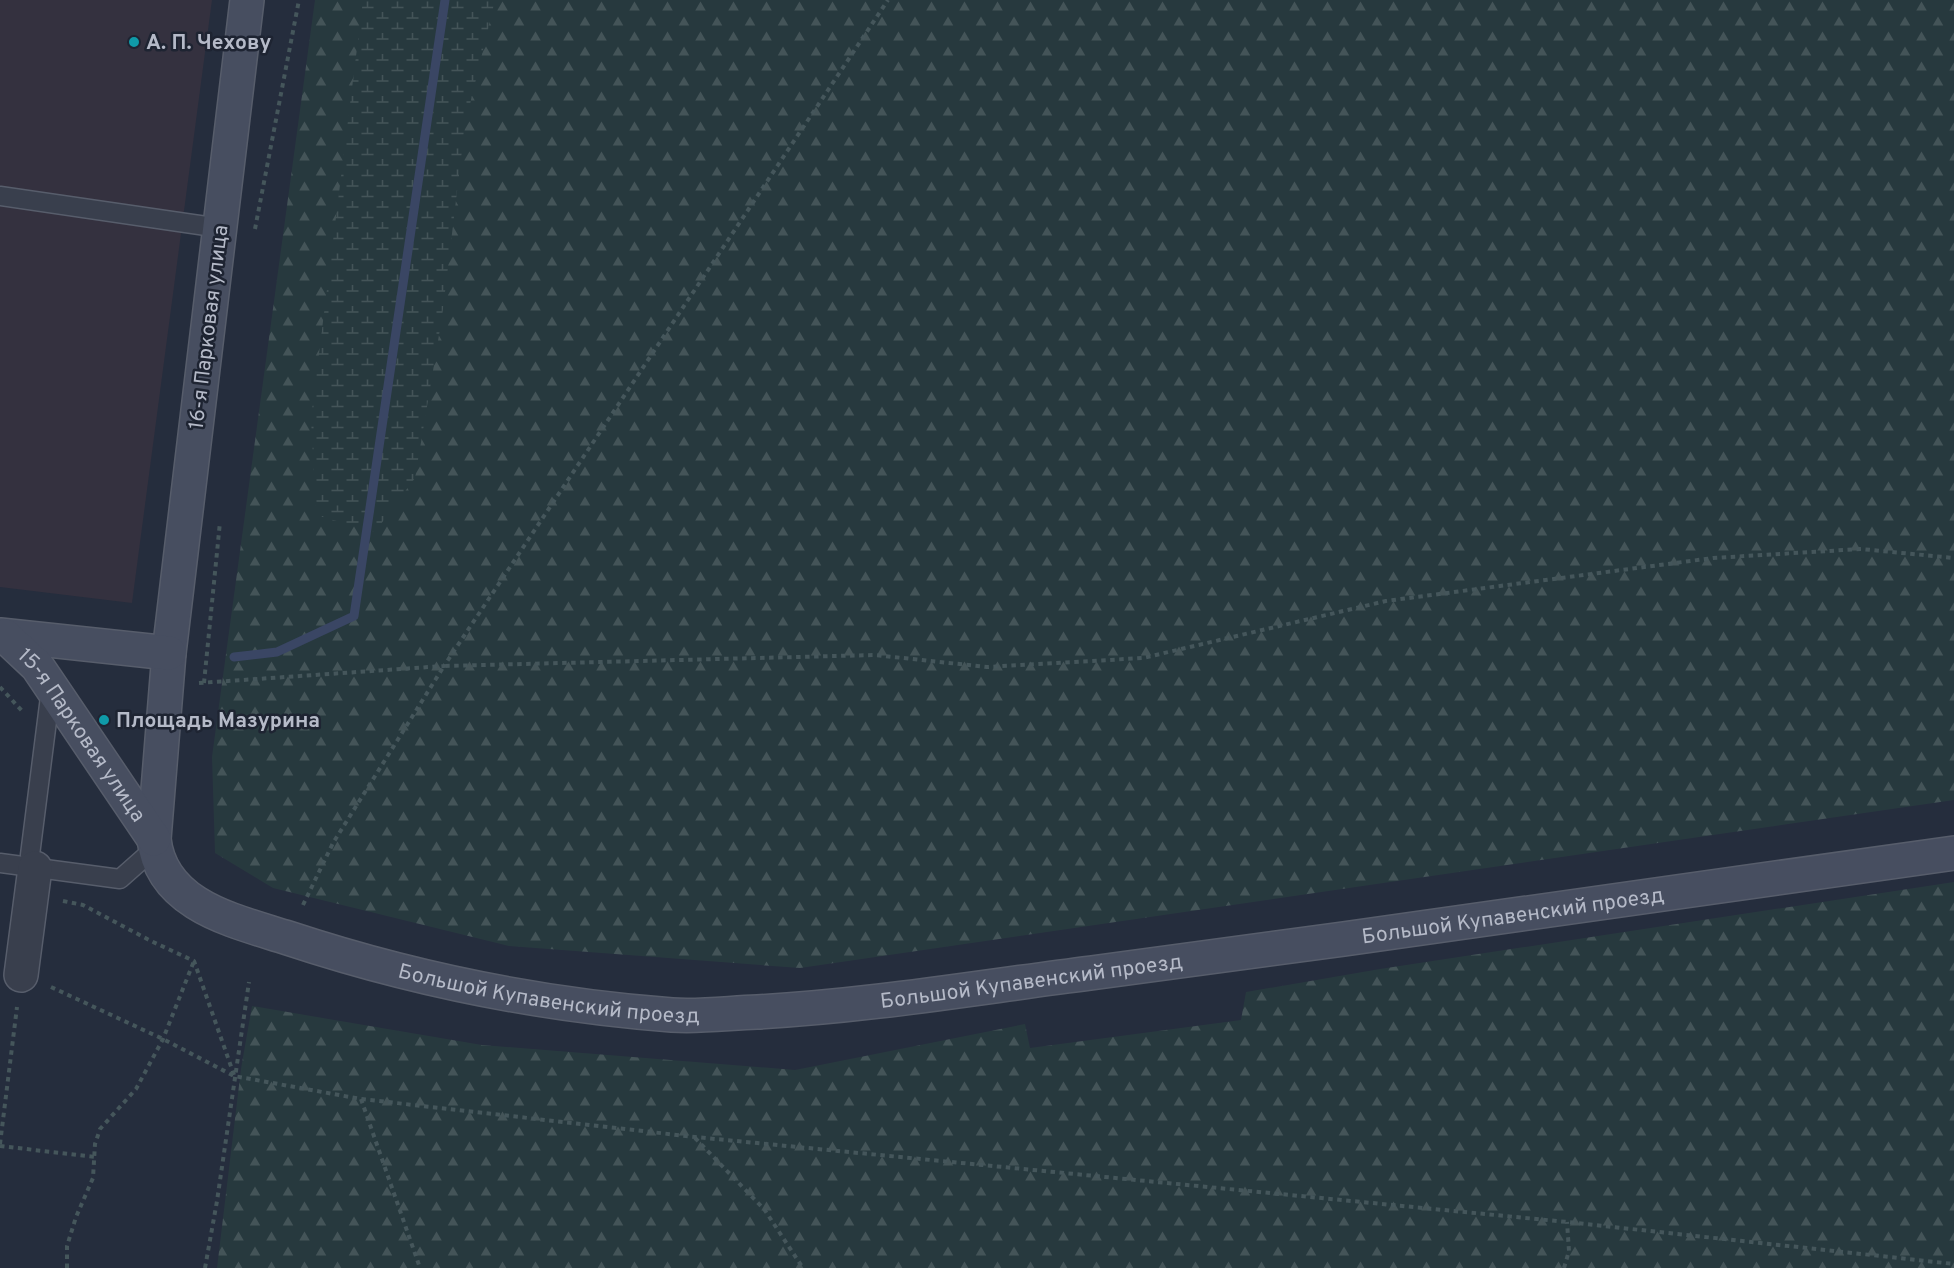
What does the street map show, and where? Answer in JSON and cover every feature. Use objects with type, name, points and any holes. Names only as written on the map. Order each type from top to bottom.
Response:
[{"type":"main road","name":"16-я Парковая улица","points":[[155,844],[168,667],[247,0]]},
{"type":"main road","name":"15-я Парковая улица","points":[[3,635],[168,667]]},
{"type":"main road","name":"15-я Парковая улица","points":[[3,635],[37,666],[155,844]]},
{"type":"main road","name":"Большой Купавенский проезд","points":[[155,844],[163,871],[177,890],[189,900],[254,927],[302,943],[431,980],[542,1000],[677,1016],[815,1009],[1351,939],[1954,853]]},
{"type":"street","points":[[21,975],[33,882]]},
{"type":"lane","points":[[0,196],[220,228]]},
{"type":"lane","points":[[33,882],[30,855],[51,688]]},
{"type":"lane","points":[[0,863],[33,882],[120,879],[155,844]]},
{"type":"path","points":[[254,235],[299,0]]},
{"type":"path","points":[[303,905],[333,843],[444,666],[888,0]]},
{"type":"path","points":[[204,683],[221,518]]},
{"type":"path","points":[[168,667],[204,683],[444,666],[875,655],[987,667],[1143,658],[1386,601],[1713,558],[1861,549],[1954,558]]},
{"type":"path","points":[[33,882],[83,904],[151,941],[194,961],[234,1076]]},
{"type":"path","points":[[67,1268],[67,1246],[76,1217],[93,1178],[95,1144],[99,1129],[136,1089],[163,1039],[194,961]]},
{"type":"path","points":[[94,1157],[0,1145],[21,975],[84,1001],[234,1076],[361,1099],[695,1137],[1567,1222],[1954,1264]]},
{"type":"path","points":[[205,1268],[249,982]]},
{"type":"path","points":[[361,1099],[420,1268]]},
{"type":"path","points":[[695,1137],[764,1209],[803,1268]]},
{"type":"path","points":[[1564,1268],[1569,1251],[1567,1222]]},
{"type":"shaded area","points":[[0,0],[212,0],[132,603],[0,587]]},
{"type":"green space","points":[[315,0],[1954,0],[1954,800],[800,968],[509,946],[273,888],[215,853],[212,757]]},
{"type":"green space","points":[[363,0],[495,0],[465,125],[442,317],[415,478],[375,532],[316,515],[311,418]]},
{"type":"green space","points":[[1954,882],[1954,1268],[217,1268],[241,1069],[252,1006],[482,1045],[795,1070],[1025,1024],[1030,1048],[1241,1020],[1246,992],[1380,969]]},
{"type":"waterway","points":[[234,657],[277,652],[354,616],[445,0]]},
{"type":"place","name":"А. П. Чехову","points":[[134,42]]},
{"type":"place","name":"Площадь Мазурина","points":[[104,720]]}]
